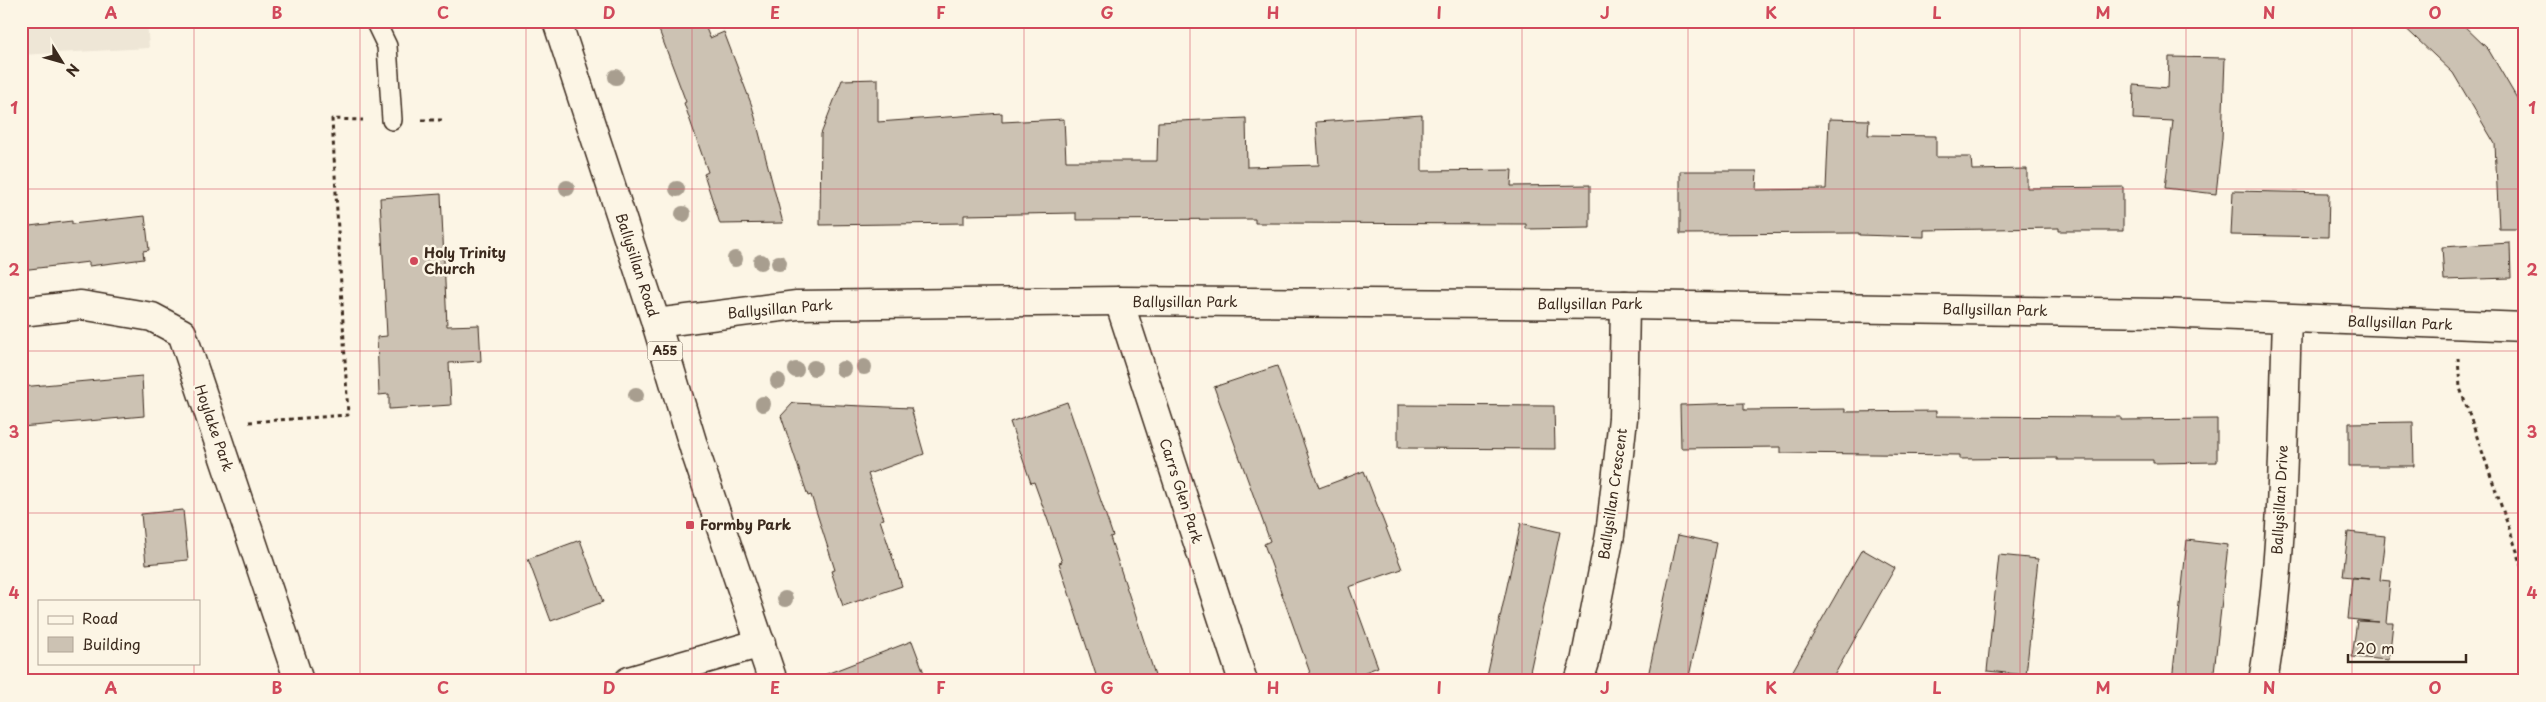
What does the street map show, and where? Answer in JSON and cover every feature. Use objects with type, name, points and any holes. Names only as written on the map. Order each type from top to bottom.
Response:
[{"type":"main road","name":"Ballysillan Road","points":[[557,21],[656,323],[694,448],[773,681]]},
{"type":"main road","name":"Ballysillan Park","points":[[656,323],[797,305],[1119,301],[2151,312],[2287,319],[2525,327]]},
{"type":"main road","name":"Carrs Glen Park","points":[[1119,301],[1243,681]]},
{"type":"main road","name":"Hoylake Park","points":[[21,312],[82,305],[152,317],[182,333],[299,681]]},
{"type":"main road","name":"Ballysillan Crescent","points":[[1579,681],[1585,662],[1610,535],[1623,418],[1625,305]]},
{"type":"main road","name":"Ballysillan Drive","points":[[2263,681],[2272,627],[2281,483],[2287,319]]},
{"type":"main road","points":[[630,681],[760,643]]},
{"type":"lane","points":[[375,21],[387,46],[392,120]]},
{"type":"path","points":[[213,425],[348,415],[332,120],[445,120]]},
{"type":"path","points":[[2456,325],[2460,388],[2525,574]]},
{"type":"shaded area","points":[[21,21],[147,21],[149,48],[21,55]]},
{"type":"building","points":[[681,21],[703,21],[710,38],[724,32],[752,106],[783,223],[720,224],[704,174],[708,172],[684,103],[686,102],[659,30]]},
{"type":"building","points":[[2398,21],[2459,21],[2488,49],[2525,112],[2525,229],[2499,229],[2495,144],[2453,73]]},
{"type":"building","points":[[2169,57],[2225,58],[2222,139],[2216,194],[2165,188],[2173,121],[2133,119],[2134,85],[2168,88]]},
{"type":"building","points":[[878,79],[878,122],[1002,113],[1002,122],[1064,119],[1066,161],[1157,161],[1158,122],[1246,118],[1247,167],[1319,165],[1316,122],[1422,115],[1422,171],[1512,170],[1511,186],[1590,185],[1590,228],[1526,229],[1526,224],[1255,223],[1255,219],[1076,220],[1076,213],[964,215],[964,223],[820,225],[821,134],[842,80]]},
{"type":"building","points":[[1829,119],[1869,120],[1868,135],[1936,136],[1936,157],[1971,157],[1972,170],[2027,169],[2027,188],[2123,187],[2123,231],[2059,231],[2059,228],[1924,230],[1924,237],[1859,235],[1859,233],[1680,234],[1680,171],[1757,171],[1756,190],[1826,189]]},
{"type":"building","points":[[2233,191],[2329,193],[2328,237],[2231,235]]},
{"type":"building","name":"Holy Trinity Church","points":[[441,194],[447,326],[479,325],[481,361],[449,363],[451,405],[389,409],[389,394],[379,395],[377,337],[387,336],[380,198]]},
{"type":"building","points":[[145,216],[149,250],[143,251],[144,259],[89,266],[89,262],[21,270],[21,227],[72,221],[72,224]]},
{"type":"building","points":[[2510,243],[2511,278],[2444,280],[2442,247]]},
{"type":"building","points":[[1277,366],[1319,488],[1364,471],[1402,569],[1349,587],[1378,667],[1342,681],[1313,681],[1264,544],[1270,541],[1214,387]]},
{"type":"building","points":[[142,376],[144,416],[21,427],[21,387]]},
{"type":"building","points":[[1067,402],[1113,536],[1110,537],[1157,681],[1098,681],[1059,563],[1062,562],[1052,532],[1034,482],[1031,483],[1010,422]]},
{"type":"building","points":[[793,403],[911,408],[924,454],[868,474],[884,519],[880,520],[902,586],[843,606],[831,571],[835,570],[811,495],[808,496],[781,416]]},
{"type":"building","points":[[1744,403],[1744,410],[1845,409],[1845,412],[1936,411],[1936,416],[2121,417],[2121,420],[2217,419],[2217,462],[2153,463],[2153,460],[2057,460],[2057,458],[1960,459],[1960,455],[1781,453],[1781,447],[1681,448],[1680,405]]},
{"type":"building","points":[[1398,405],[1554,406],[1555,449],[1398,448]]},
{"type":"building","points":[[2413,422],[2414,466],[2349,466],[2349,423]]},
{"type":"building","points":[[183,510],[188,560],[146,564],[141,514]]},
{"type":"building","points":[[1521,523],[1560,532],[1528,681],[1486,681]]},
{"type":"building","points":[[2348,532],[2385,536],[2380,580],[2390,581],[2386,623],[2393,623],[2389,660],[2352,657],[2357,621],[2379,622],[2348,619],[2352,578],[2370,579],[2343,576]]},
{"type":"building","points":[[1678,535],[1717,543],[1709,583],[1688,681],[1647,681]]},
{"type":"building","points":[[580,540],[603,602],[551,621],[528,559]]},
{"type":"building","points":[[2187,540],[2228,545],[2213,681],[2172,681]]},
{"type":"building","points":[[1862,549],[1895,568],[1831,681],[1787,681]]},
{"type":"building","points":[[1999,555],[2038,559],[2026,675],[1987,671]]},
{"type":"building","points":[[912,641],[927,681],[817,681],[816,678]]},
{"type":"place","name":"Holy Trinity Church","points":[[414,261]]},
{"type":"place","name":"Formby Park","points":[[690,525]]}]
